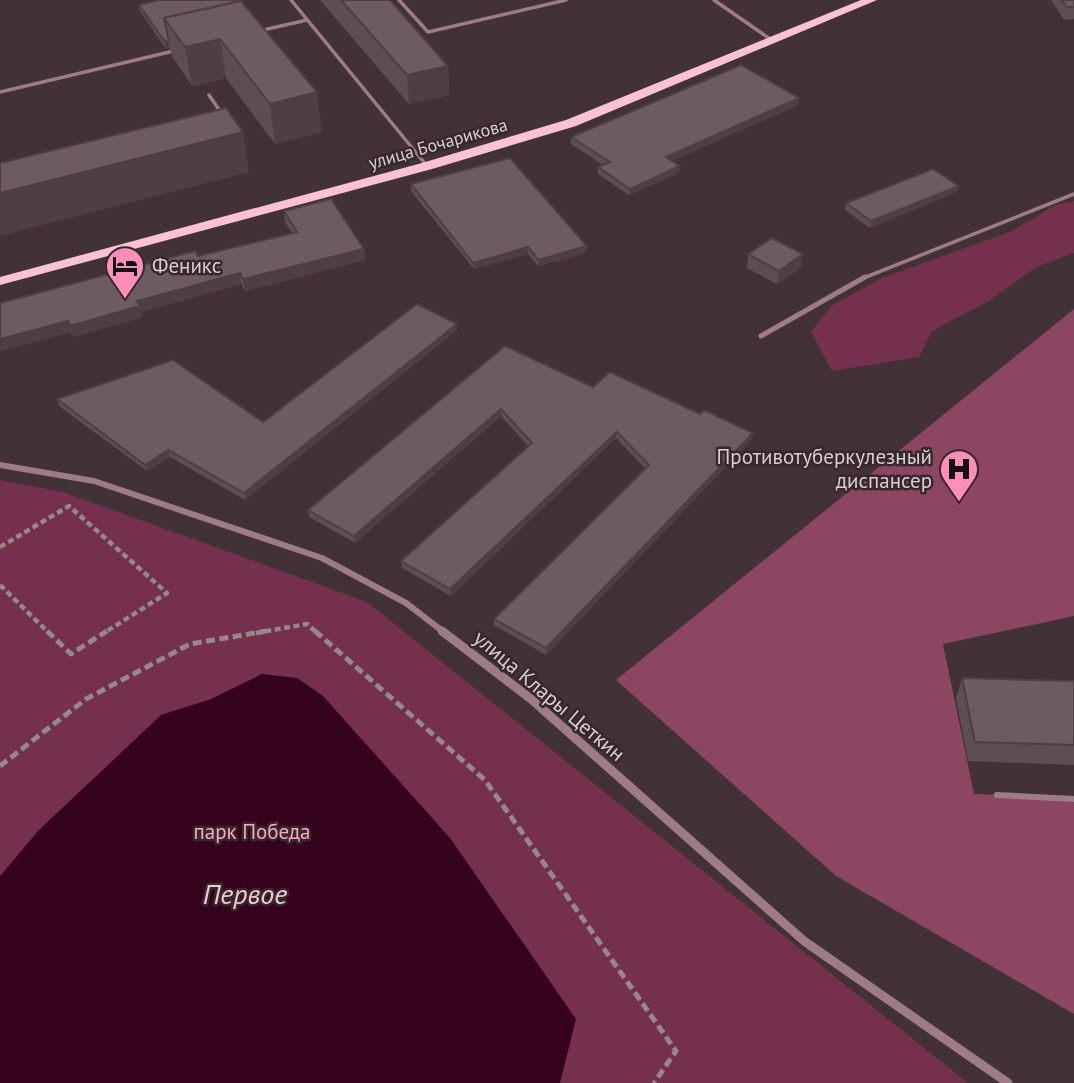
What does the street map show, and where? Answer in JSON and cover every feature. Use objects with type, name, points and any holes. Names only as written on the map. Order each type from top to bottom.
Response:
[{"type":"main road","name":"улица Бочарикова","points":[[0,281],[428,166],[571,123],[871,0]]},
{"type":"street","name":"улица Клары Цеткин","points":[[0,465],[94,481],[218,522],[321,558],[406,603],[531,699],[804,941],[1007,1083]]},
{"type":"lane","points":[[291,0],[428,166]]},
{"type":"lane","points":[[400,0],[428,32],[566,0]]},
{"type":"lane","points":[[714,0],[773,41]]},
{"type":"lane","points":[[254,33],[307,20]]},
{"type":"lane","points":[[0,92],[187,48]]},
{"type":"lane","points":[[209,95],[228,122]]},
{"type":"lane","points":[[761,336],[860,279],[1074,194]]},
{"type":"lane","points":[[997,795],[1074,799]]},
{"type":"path","points":[[0,547],[69,506],[167,593],[71,654],[0,585]]},
{"type":"path","points":[[0,766],[86,699],[190,644],[307,624],[485,780],[676,1051],[653,1083]]},
{"type":"green space","points":[[1074,201],[1074,253],[1036,267],[989,301],[932,331],[919,357],[832,371],[811,332],[831,306],[882,278],[1012,231],[1055,205]]},
{"type":"green space","name":"парк Победa","points":[[0,480],[63,492],[367,602],[968,1083],[0,1083]]},
{"type":"shaded area","name":"Противотуберкулезный диспансер","points":[[1074,309],[1074,616],[943,644],[974,794],[1074,798],[1074,1014],[836,876],[616,680]]},
{"type":"water","name":"Первое","points":[[262,674],[297,678],[323,696],[450,838],[576,1019],[560,1083],[0,1083],[0,876],[39,830],[161,715],[211,699]]},
{"type":"building","points":[[159,0],[240,1],[164,18],[169,41],[165,42],[139,5]]},
{"type":"building","points":[[341,0],[390,0],[448,66],[407,75]]},
{"type":"building","points":[[1062,0],[1074,0],[1074,7],[1067,7]]},
{"type":"building","points":[[241,1],[317,92],[270,104],[220,39],[185,47],[164,18]]},
{"type":"building","points":[[741,65],[799,98],[666,157],[680,166],[630,189],[598,167],[610,162],[571,137]]},
{"type":"building","points":[[226,108],[243,132],[0,193],[0,163]]},
{"type":"building","points":[[510,158],[587,246],[538,260],[528,247],[473,263],[411,184]]},
{"type":"building","points":[[933,169],[959,186],[871,221],[846,203]]},
{"type":"building","points":[[331,199],[364,249],[243,279],[240,273],[137,301],[140,306],[70,326],[68,321],[0,339],[0,303],[195,251],[198,256],[297,232],[284,211]]},
{"type":"building","points":[[772,238],[803,254],[779,271],[748,254]]},
{"type":"building","points":[[417,304],[457,324],[244,493],[168,450],[145,465],[57,399],[173,360],[263,422]]},
{"type":"building","points":[[505,346],[593,387],[610,372],[700,414],[704,410],[753,433],[546,648],[494,619],[649,465],[617,432],[450,589],[401,561],[532,443],[501,409],[354,536],[308,510]]},
{"type":"building","points":[[962,678],[1074,681],[1074,745],[975,742]]},
{"type":"place","name":"Феникс","points":[[125,300]]},
{"type":"place","name":"Противотуберкулезный диспансер","points":[[959,503]]}]
